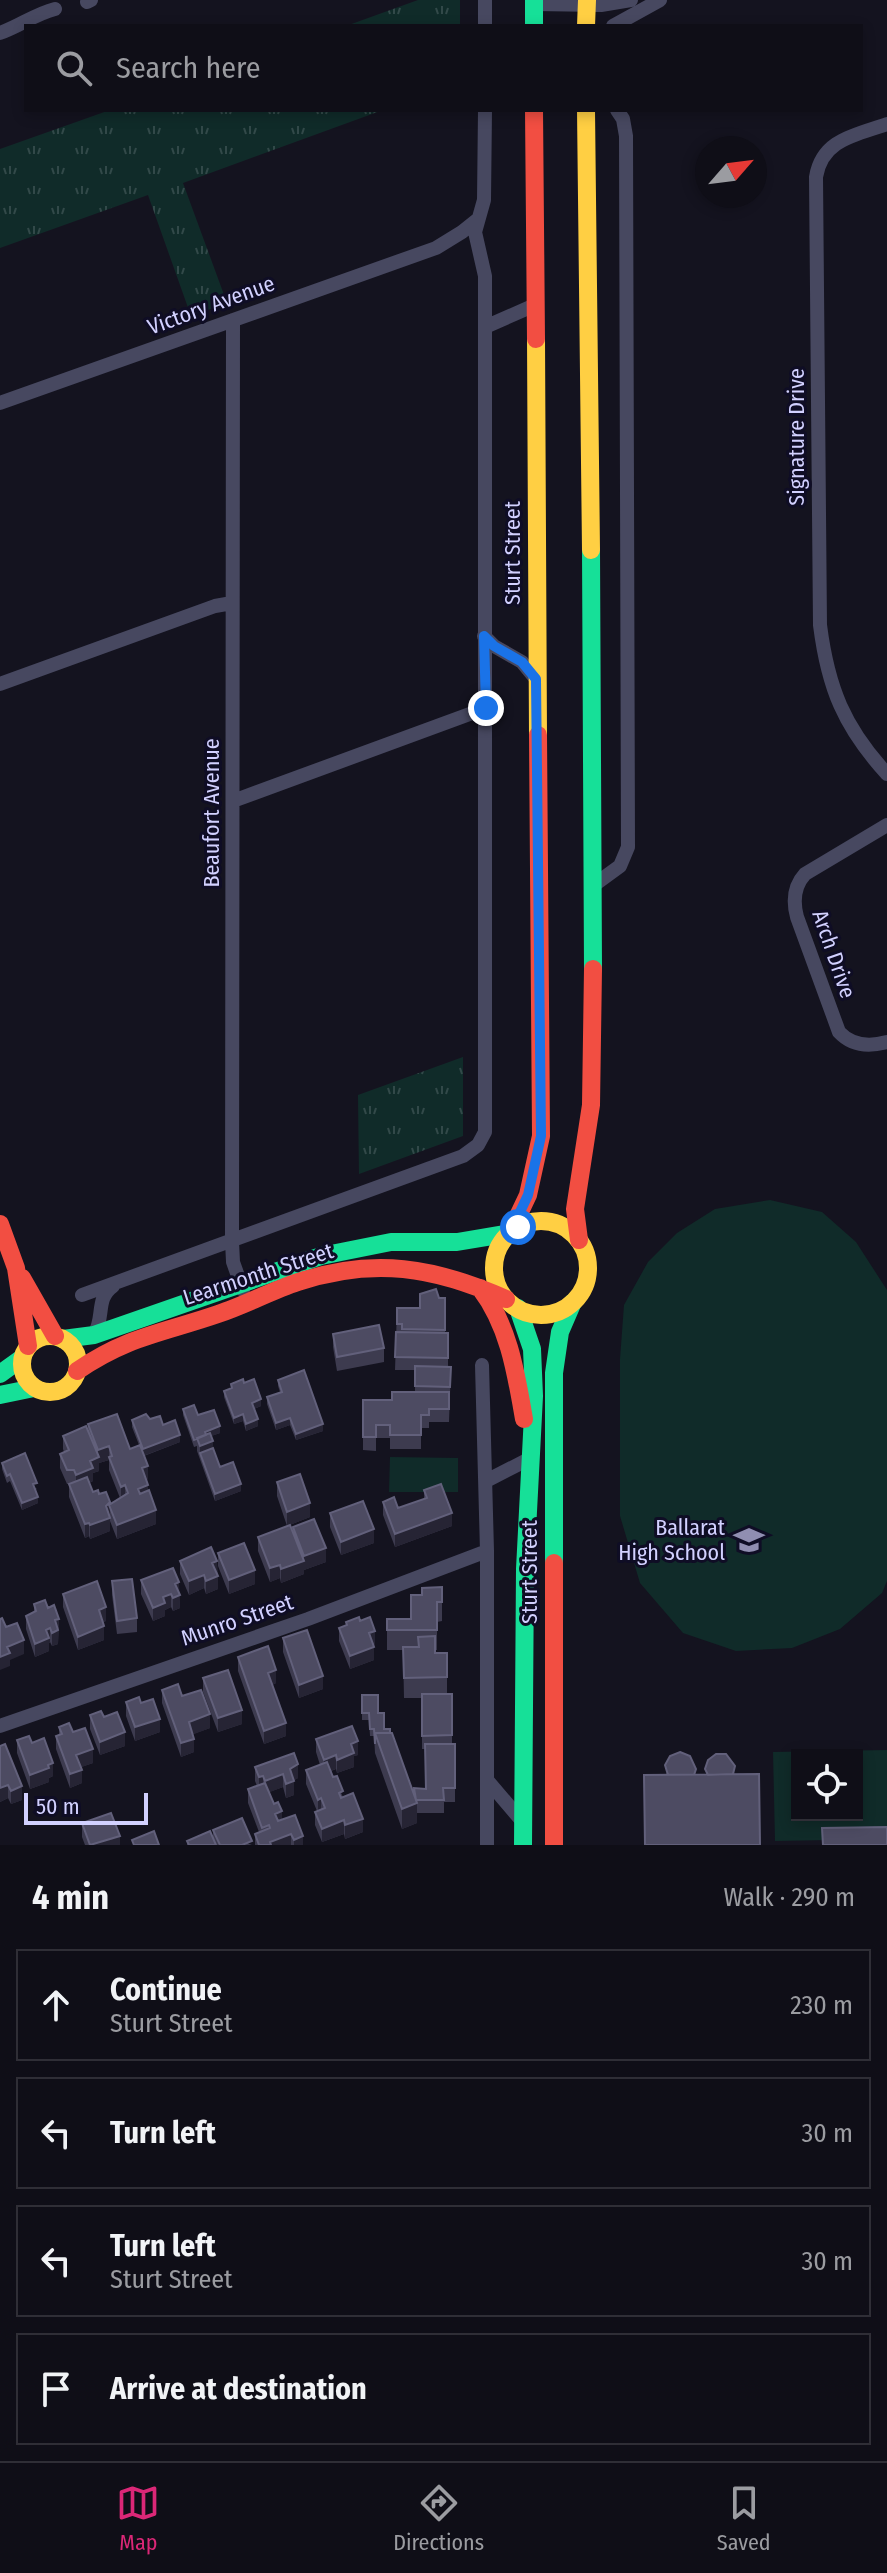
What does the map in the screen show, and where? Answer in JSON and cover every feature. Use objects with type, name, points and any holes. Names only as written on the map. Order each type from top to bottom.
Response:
[{"type":"main road","points":[[534,2],[534,24]]},
{"type":"main road","points":[[586,24],[587,2]]},
{"type":"main road","name":"Sturt Street","points":[[510,1232],[528,1195],[541,1136],[534,112]]},
{"type":"main road","points":[[579,1240],[566,1228],[550,1222],[532,1222],[510,1232],[498,1251],[495,1269],[499,1287],[512,1304],[533,1314],[550,1314],[573,1302],[583,1288],[588,1272],[575,1209],[591,1105],[594,885],[586,112]]},
{"type":"main road","points":[[0,1224],[16,1268],[59,1338]]},
{"type":"main road","name":"Learmonth Street","points":[[59,1338],[94,1335],[321,1256],[373,1244],[433,1240],[457,1242],[510,1232]]},
{"type":"main road","name":"Learmonth Street","points":[[77,1371],[109,1350],[154,1332],[208,1318],[327,1273],[371,1266],[417,1268],[454,1276],[512,1304]]},
{"type":"main road","points":[[16,1268],[25,1352],[24,1375],[34,1388]]},
{"type":"main road","points":[[478,1285],[491,1302],[507,1342],[529,1454]]},
{"type":"main road","name":"Sturt Street","points":[[554,1845],[554,1373],[560,1332],[573,1302]]},
{"type":"main road","name":"Sturt Street","points":[[512,1304],[528,1331],[533,1359],[523,1845]]},
{"type":"main road","points":[[0,1374],[40,1337],[59,1338],[70,1344],[77,1356],[77,1371],[68,1386],[51,1392],[34,1388],[0,1395]]},
{"type":"street","points":[[32,16],[37,0]]},
{"type":"street","points":[[485,0],[485,24]]},
{"type":"street","points":[[534,2],[631,0]]},
{"type":"street","points":[[617,24],[660,0]]},
{"type":"street","points":[[0,33],[17,27],[32,16],[55,9]]},
{"type":"street","name":"Sturt Street","points":[[478,1145],[485,1132],[487,1112],[485,276],[475,237],[484,200],[485,112]]},
{"type":"street","points":[[594,885],[620,866],[628,847],[626,136],[618,112]]},
{"type":"street","name":"Signature Drive","points":[[887,124],[830,147],[820,162],[816,177],[820,625],[825,661],[837,701],[861,745],[887,774]]},
{"type":"street","name":"Victory Avenue","points":[[0,403],[436,248],[477,220]]},
{"type":"street","name":"Victory Avenue","points":[[436,248],[456,245],[477,249]]},
{"type":"street","points":[[485,327],[535,305]]},
{"type":"street","name":"Beaufort Avenue","points":[[233,320],[232,1241],[233,1262],[247,1302]]},
{"type":"street","points":[[0,684],[215,606],[232,603]]},
{"type":"street","points":[[484,636],[494,646],[522,662],[536,679]]},
{"type":"street","points":[[233,801],[486,708]]},
{"type":"street","name":"Arch Drive","points":[[887,825],[805,874],[798,884],[795,897],[797,917],[833,1019],[842,1035],[853,1042],[867,1045],[887,1042]]},
{"type":"street","name":"Learmonth Street","points":[[82,1295],[463,1156],[478,1145]]},
{"type":"street","points":[[94,1335],[99,1325],[102,1297],[120,1282]]},
{"type":"street","name":"Sturt Street","points":[[482,1365],[487,1551],[487,1845]]},
{"type":"street","points":[[486,1481],[529,1454]]},
{"type":"street","name":"Munro Street","points":[[0,1726],[308,1619],[487,1551]]},
{"type":"street","points":[[487,1780],[522,1821]]},
{"type":"green space","points":[[418,0],[460,0],[460,24],[352,24]]},
{"type":"green space","points":[[104,112],[378,112],[183,183],[227,303],[191,316],[148,195],[0,248],[0,149]]},
{"type":"green space","points":[[463,1057],[463,1136],[359,1174],[358,1095]]},
{"type":"green space","points":[[770,1200],[822,1212],[856,1242],[887,1290],[887,1581],[882,1593],[840,1629],[792,1648],[736,1651],[683,1633],[640,1583],[620,1516],[620,1359],[624,1305],[648,1262],[677,1233],[715,1209]]},
{"type":"green space","points":[[390,1457],[458,1458],[458,1492],[389,1492]]},
{"type":"green space","points":[[863,1750],[887,1750],[887,1839],[775,1841],[773,1752],[791,1752],[791,1821],[863,1821]]},
{"type":"building","points":[[436,1289],[439,1298],[445,1298],[445,1330],[402,1329],[402,1324],[397,1324],[397,1308],[420,1308],[420,1294]]},
{"type":"building","points":[[379,1325],[384,1348],[337,1357],[333,1334]]},
{"type":"building","points":[[396,1332],[448,1333],[448,1358],[395,1357]]},
{"type":"building","points":[[415,1366],[451,1367],[450,1387],[415,1386]]},
{"type":"building","points":[[304,1370],[323,1424],[296,1434],[290,1418],[276,1423],[267,1397],[282,1392],[278,1380]]},
{"type":"building","points":[[243,1379],[244,1383],[254,1379],[261,1399],[252,1403],[258,1419],[246,1424],[243,1414],[234,1418],[224,1391]]},
{"type":"building","points":[[392,1392],[449,1392],[449,1409],[429,1409],[429,1415],[421,1415],[421,1435],[390,1435],[390,1425],[376,1425],[376,1437],[363,1437],[363,1400],[392,1400]]},
{"type":"building","points":[[194,1405],[198,1415],[214,1410],[220,1426],[194,1440],[183,1409]]},
{"type":"building","points":[[117,1414],[130,1449],[140,1445],[148,1466],[142,1468],[148,1485],[138,1489],[140,1494],[149,1490],[156,1510],[117,1525],[109,1505],[128,1493],[125,1485],[121,1487],[109,1457],[112,1456],[109,1446],[98,1450],[88,1424]]},
{"type":"building","points":[[146,1414],[150,1419],[160,1416],[163,1425],[175,1420],[180,1435],[143,1449],[132,1420]]},
{"type":"building","points":[[86,1426],[99,1457],[90,1461],[93,1468],[76,1475],[74,1470],[67,1470],[60,1454],[69,1450],[63,1436]]},
{"type":"building","points":[[210,1433],[213,1441],[200,1446],[197,1438]]},
{"type":"building","points":[[213,1448],[220,1467],[233,1462],[241,1484],[215,1494],[200,1453]]},
{"type":"building","points":[[25,1453],[37,1483],[33,1484],[38,1497],[22,1503],[2,1463]]},
{"type":"building","points":[[300,1474],[310,1503],[287,1512],[277,1482]]},
{"type":"building","points":[[87,1477],[93,1492],[106,1492],[110,1502],[106,1506],[110,1518],[90,1525],[85,1524],[69,1484]]},
{"type":"building","points":[[441,1484],[452,1513],[395,1534],[383,1502],[394,1497],[398,1508],[427,1498],[424,1490]]},
{"type":"building","points":[[363,1501],[374,1529],[341,1542],[330,1513]]},
{"type":"building","points":[[314,1519],[326,1548],[304,1556],[293,1527]]},
{"type":"building","points":[[290,1525],[304,1561],[281,1569],[280,1565],[270,1568],[258,1537]]},
{"type":"building","points":[[244,1543],[255,1570],[229,1580],[218,1553]]},
{"type":"building","points":[[211,1547],[217,1561],[212,1563],[218,1576],[206,1581],[204,1575],[189,1581],[180,1561]]},
{"type":"building","points":[[173,1568],[180,1595],[163,1597],[165,1603],[153,1608],[141,1580]]},
{"type":"building","points":[[132,1579],[137,1618],[117,1621],[112,1581]]},
{"type":"building","points":[[97,1581],[106,1607],[99,1610],[104,1626],[78,1637],[63,1594]]},
{"type":"building","points":[[442,1587],[442,1602],[437,1602],[437,1630],[387,1630],[387,1619],[411,1619],[411,1595],[422,1595],[422,1588]]},
{"type":"building","points":[[45,1600],[48,1608],[54,1605],[59,1619],[55,1620],[58,1630],[52,1633],[50,1628],[46,1630],[49,1638],[35,1644],[26,1616],[36,1611],[34,1604]]},
{"type":"building","points":[[359,1617],[360,1621],[370,1617],[375,1631],[369,1633],[374,1647],[350,1656],[339,1628]]},
{"type":"building","points":[[0,1619],[6,1627],[17,1623],[24,1640],[7,1647],[10,1653],[0,1657]]},
{"type":"building","points":[[307,1630],[323,1676],[299,1685],[283,1638]]},
{"type":"building","points":[[435,1636],[435,1653],[447,1653],[447,1677],[404,1678],[403,1647],[419,1647],[418,1637]]},
{"type":"building","points":[[268,1646],[276,1670],[268,1673],[286,1723],[264,1731],[238,1657]]},
{"type":"building","points":[[228,1670],[242,1710],[218,1718],[203,1678]]},
{"type":"building","points":[[178,1684],[182,1696],[201,1690],[210,1714],[189,1722],[194,1739],[181,1743],[162,1690]]},
{"type":"building","points":[[422,1694],[452,1694],[452,1735],[422,1736]]},
{"type":"building","points":[[362,1695],[378,1695],[378,1713],[384,1713],[384,1729],[390,1729],[390,1733],[375,1733],[375,1744],[369,1713],[362,1713]]},
{"type":"building","points":[[139,1697],[141,1703],[153,1699],[160,1719],[135,1727],[126,1702]]},
{"type":"building","points":[[101,1711],[104,1717],[117,1712],[125,1732],[100,1742],[90,1715]]},
{"type":"building","points":[[69,1723],[73,1732],[85,1728],[93,1749],[76,1755],[82,1770],[70,1774],[56,1736],[62,1734],[59,1727]]},
{"type":"building","points":[[352,1726],[358,1741],[351,1744],[354,1753],[337,1760],[336,1755],[324,1760],[316,1739]]},
{"type":"building","points":[[375,1733],[392,1733],[417,1803],[402,1809]]},
{"type":"building","points":[[29,1736],[32,1743],[44,1738],[53,1763],[48,1765],[49,1768],[30,1775],[17,1740]]},
{"type":"building","points":[[5,1744],[22,1786],[11,1791],[8,1785],[0,1788],[0,1746]]},
{"type":"building","points":[[425,1744],[455,1744],[455,1788],[443,1788],[444,1800],[416,1800],[414,1788],[426,1789]]},
{"type":"building","points":[[680,1752],[690,1756],[696,1769],[694,1775],[668,1775],[665,1765],[670,1756]]},
{"type":"building","points":[[294,1753],[298,1764],[290,1769],[294,1781],[286,1784],[283,1774],[265,1781],[263,1776],[259,1777],[255,1767]]},
{"type":"building","points":[[716,1754],[726,1754],[735,1766],[733,1774],[708,1775],[705,1769],[708,1760]]},
{"type":"building","points":[[327,1762],[343,1791],[339,1793],[341,1798],[353,1793],[363,1819],[345,1825],[344,1820],[322,1829],[315,1812],[325,1808],[321,1798],[318,1800],[306,1770]]},
{"type":"building","points":[[759,1774],[760,1845],[645,1845],[644,1775]]},
{"type":"building","points":[[265,1783],[274,1804],[278,1802],[282,1811],[275,1814],[278,1821],[295,1815],[303,1836],[294,1840],[291,1834],[270,1842],[271,1845],[259,1845],[255,1834],[270,1828],[269,1825],[262,1828],[248,1789]]},
{"type":"building","points":[[111,1813],[120,1836],[90,1845],[82,1823]]},
{"type":"building","points":[[242,1818],[252,1841],[242,1845],[220,1845],[213,1830]]},
{"type":"building","points":[[887,1827],[887,1845],[823,1845],[822,1828]]},
{"type":"building","points":[[154,1831],[159,1845],[134,1845],[132,1840]]},
{"type":"building","points":[[210,1831],[216,1845],[189,1845],[187,1841]]},
{"type":"traffic: fast","points":[[534,0],[534,24]]},
{"type":"traffic: fast","points":[[591,550],[593,969]]},
{"type":"traffic: fast","points":[[63,1339],[94,1335],[321,1256],[391,1242],[457,1242],[510,1233]]},
{"type":"traffic: fast","points":[[554,1563],[554,1373],[560,1332],[573,1302]]},
{"type":"traffic: fast","points":[[518,1308],[532,1349],[534,1396],[525,1569],[523,1845]]},
{"type":"traffic: fast","points":[[0,1374],[22,1358]]},
{"type":"traffic: fast","points":[[0,1395],[34,1388]]},
{"type":"traffic: slow","points":[[586,24],[587,0]]},
{"type":"traffic: slow","points":[[586,112],[591,550]]},
{"type":"traffic: slow","points":[[536,339],[538,735]]},
{"type":"traffic: slow","points":[[541,1221],[559,1225],[574,1235],[584,1250],[588,1268],[584,1286],[574,1301],[559,1311],[541,1315],[523,1311],[508,1301],[498,1286],[494,1268],[498,1250],[508,1235],[523,1225],[541,1221]]},
{"type":"traffic: slow","points":[[50,1336],[70,1344],[78,1364],[70,1384],[50,1392],[30,1384],[22,1364],[30,1344],[50,1336]]},
{"type":"traffic: jam","points":[[534,112],[536,339]]},
{"type":"traffic: jam","points":[[511,1231],[528,1195],[541,1136],[538,735]]},
{"type":"traffic: jam","points":[[579,1240],[575,1209],[591,1105],[593,969]]},
{"type":"traffic: jam","points":[[0,1224],[16,1268],[28,1346]]},
{"type":"traffic: jam","points":[[77,1371],[95,1359],[146,1336],[326,1274],[378,1268],[404,1269],[454,1279],[506,1299]]},
{"type":"traffic: jam","points":[[22,1278],[55,1336]]},
{"type":"traffic: jam","points":[[480,1288],[505,1334],[524,1419]]},
{"type":"traffic: jam","points":[[554,1563],[554,1845]]},
{"type":"place","name":"Ballarat High School","points":[[749,1540]]},
{"type":"route","points":[[486,708],[484,636],[494,646],[522,662],[536,679],[541,1136],[528,1195],[511,1231],[518,1227]]}]
